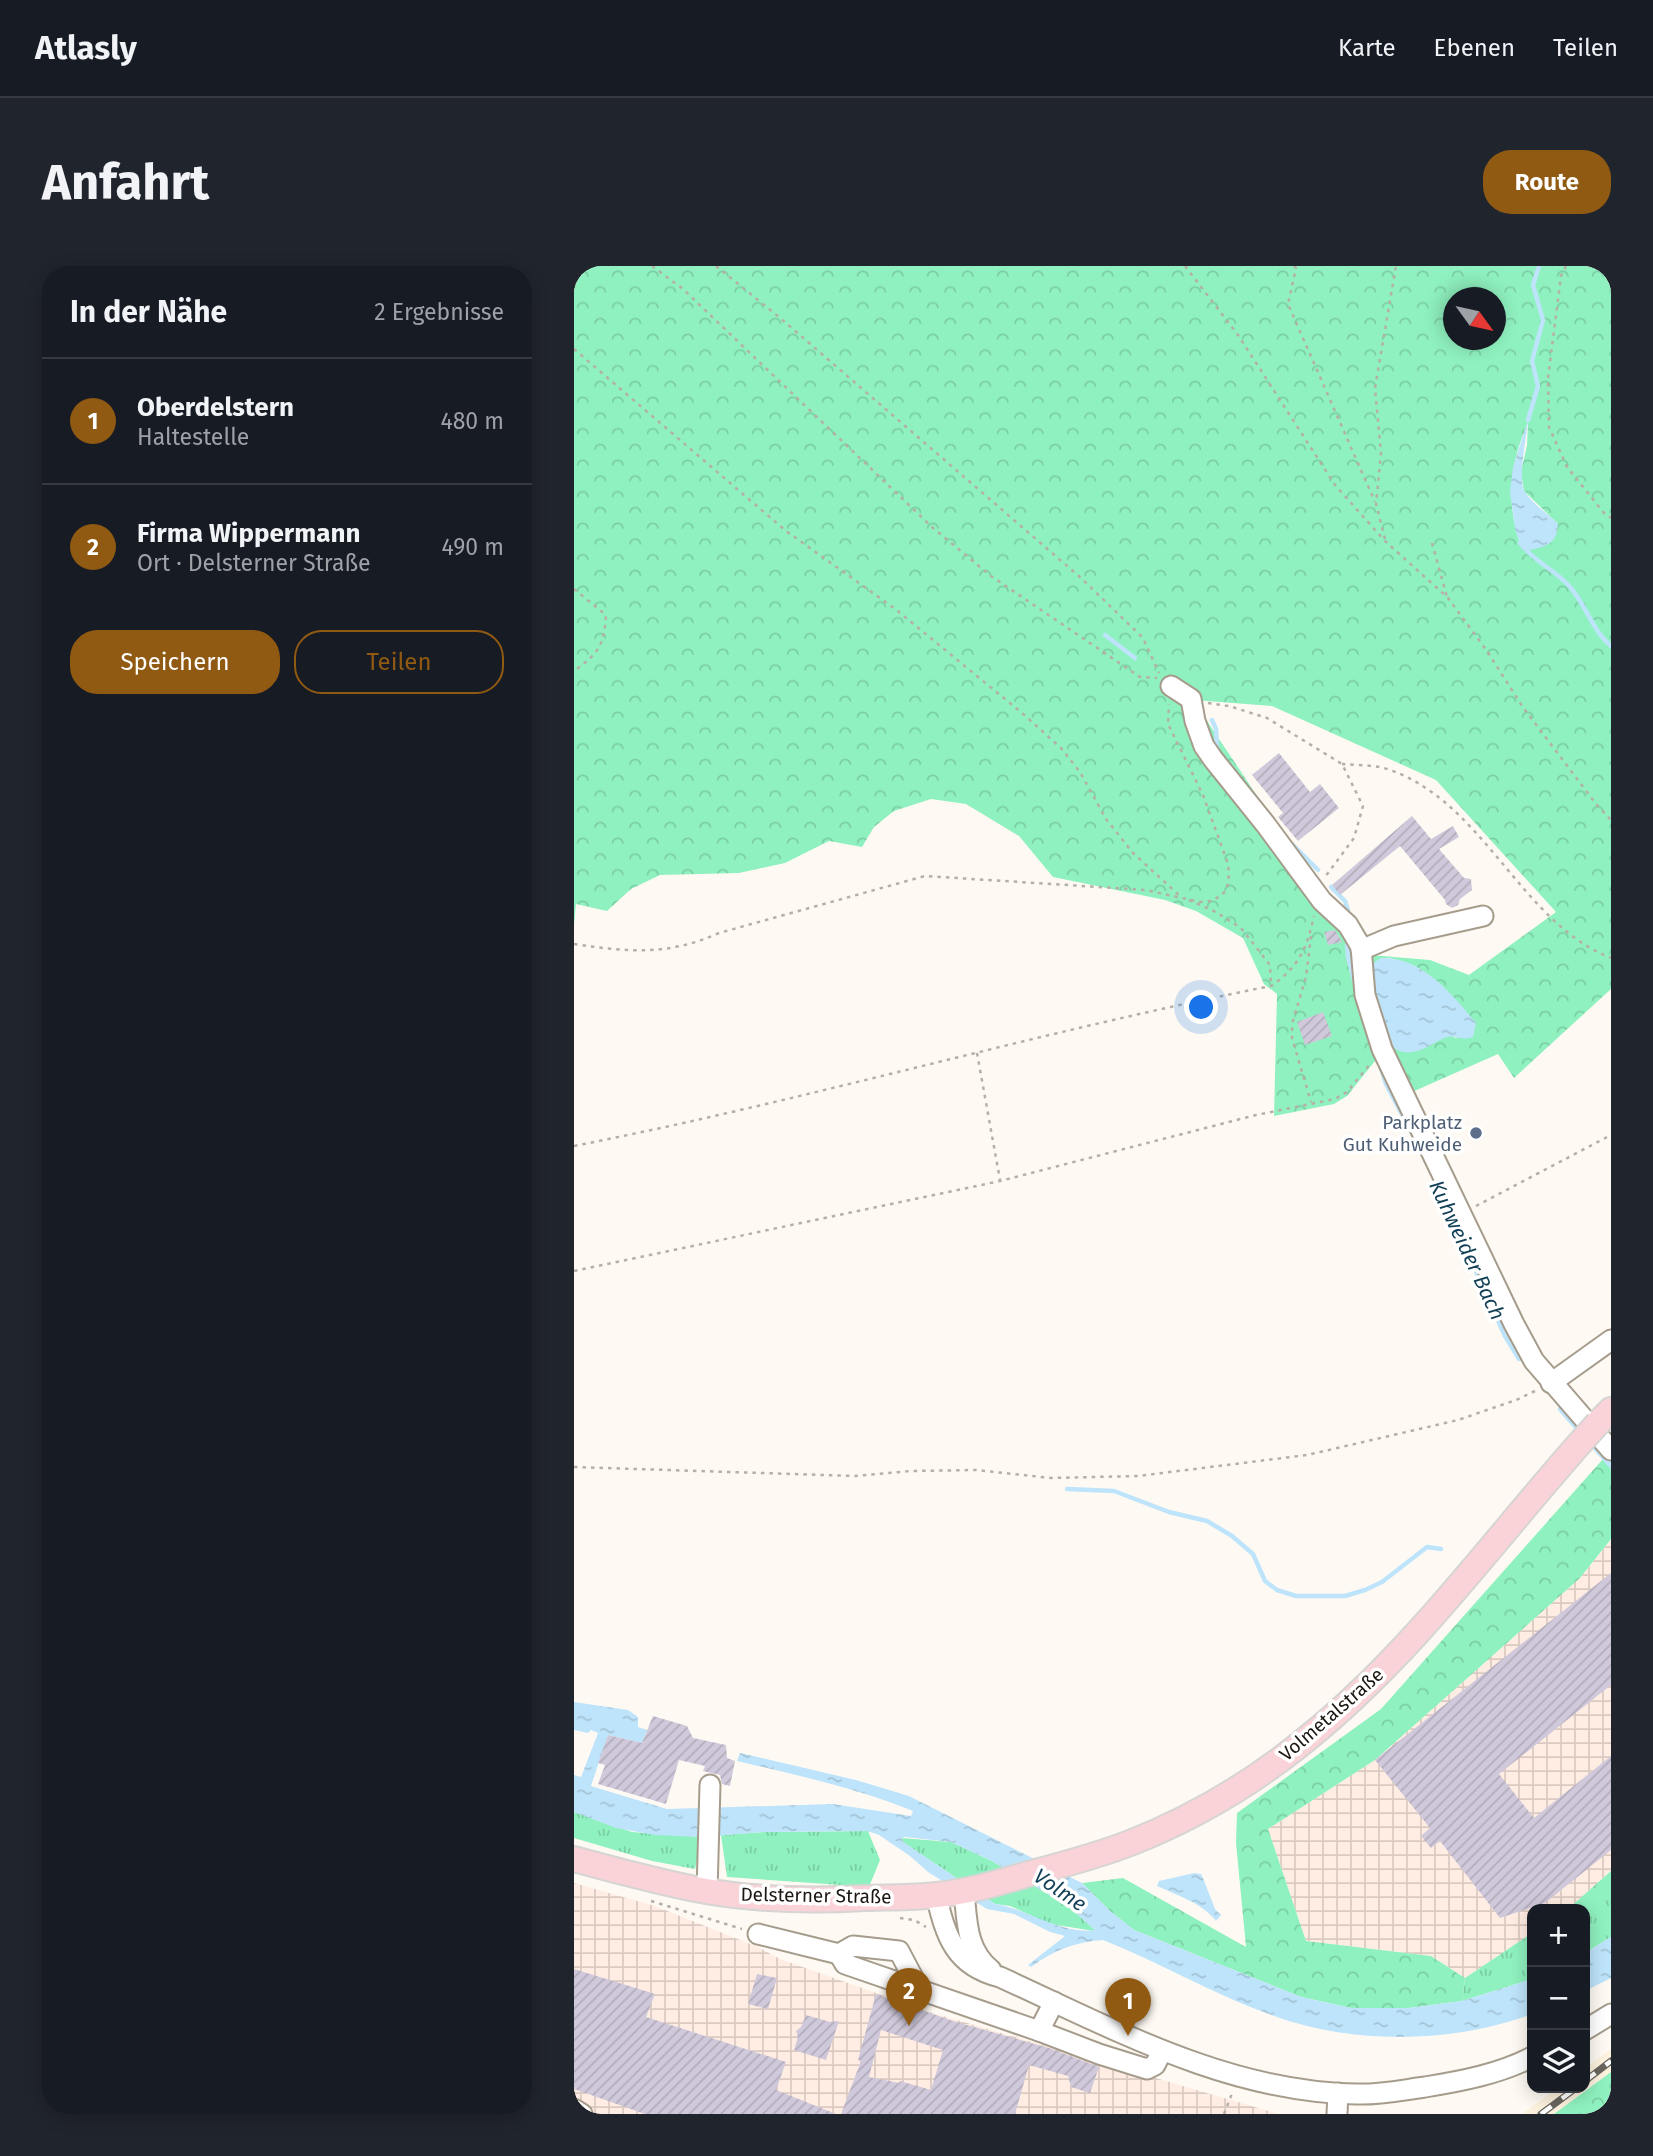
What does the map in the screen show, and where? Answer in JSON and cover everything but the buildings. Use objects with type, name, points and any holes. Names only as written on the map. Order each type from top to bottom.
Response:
[{"type":"main road","name":"Volmetalstraße","points":[[964,1891],[1065,1865],[1129,1844],[1176,1823],[1264,1771],[1312,1734],[1395,1658],[1605,1417]]},
{"type":"main road","name":"Delsterner Straße","points":[[574,1859],[658,1882],[708,1881],[780,1898],[936,1895],[964,1891]]},
{"type":"street","points":[[1171,687],[1191,699],[1204,746],[1319,896],[1348,925],[1361,950],[1365,995],[1381,1049],[1519,1333],[1534,1361],[1551,1383],[1611,1450]]},
{"type":"street","points":[[1361,950],[1394,936],[1483,916]]},
{"type":"street","points":[[1551,1383],[1611,1340]]},
{"type":"street","points":[[708,1881],[709,1794]]},
{"type":"street","points":[[964,1891],[967,1927],[976,1954],[1000,1978]]},
{"type":"street","points":[[936,1895],[943,1925],[956,1949],[982,1973],[1000,1978],[1162,2051],[1238,2077],[1294,2088],[1379,2094],[1470,2079],[1527,2059]]},
{"type":"street","points":[[758,1934],[839,1954],[845,1964],[1147,2069],[1155,2064],[1162,2051]]},
{"type":"street","points":[[839,1954],[853,1945],[899,1951],[919,1989]]},
{"type":"street","points":[[1039,2031],[1054,2002]]},
{"type":"street","points":[[1590,2027],[1611,2014]]},
{"type":"street","points":[[1337,2114],[1339,2093]]},
{"type":"street","points":[[1378,2114],[1379,2094]]},
{"type":"street","points":[[574,2109],[582,2114]]},
{"type":"path","points":[[652,266],[683,289],[933,528],[991,576],[1140,677],[1161,678],[1143,638],[1081,579],[779,317],[716,266]]},
{"type":"path","points":[[1185,266],[1238,335],[1335,485],[1385,541],[1448,598],[1487,651],[1521,706],[1611,820]]},
{"type":"path","points":[[1294,266],[1288,304],[1376,504],[1385,541]]},
{"type":"path","points":[[1376,504],[1381,453],[1375,388],[1396,266]]},
{"type":"path","points":[[1566,266],[1561,276],[1548,378],[1549,427],[1567,467],[1604,513],[1611,517]]},
{"type":"path","points":[[574,349],[786,531],[894,608],[1061,748],[1080,772],[1106,819],[1133,853],[1181,897],[1216,912],[1241,928],[1270,965],[1271,986]]},
{"type":"path","points":[[1432,543],[1448,598]]},
{"type":"path","points":[[574,589],[606,615],[604,639],[598,650],[574,671]]},
{"type":"path","points":[[574,944],[649,952],[698,943],[719,933],[925,876],[1146,890],[1200,902],[1211,901],[1222,895],[1229,883],[1229,874],[1224,848],[1203,795],[1168,724],[1171,687]]},
{"type":"path","points":[[1191,699],[1229,706],[1267,718],[1342,764],[1382,768],[1406,777],[1432,792],[1464,820],[1564,931],[1611,958]]},
{"type":"path","points":[[574,1146],[821,1091],[1048,1033],[1271,986],[1288,975],[1298,961],[1311,929],[1319,896],[1354,838],[1363,806],[1342,764]]},
{"type":"path","points":[[1311,929],[1306,977],[1292,1024],[1292,1038],[1312,1104]]},
{"type":"path","points":[[574,1271],[1000,1181],[1256,1115],[1335,1099],[1359,1079],[1381,1049]]},
{"type":"path","points":[[977,1053],[1000,1181]]},
{"type":"path","points":[[1461,1214],[1611,1135]]},
{"type":"path","points":[[574,1466],[855,1476],[910,1471],[976,1470],[1051,1478],[1138,1476],[1307,1455],[1363,1443],[1458,1420],[1516,1400],[1551,1383]]},
{"type":"path","points":[[648,1899],[707,1920],[758,1934]]},
{"type":"path","points":[[1224,2114],[1234,2088]]},
{"type":"shaded area","points":[[1611,1539],[1611,1871],[1574,1904],[1527,1904],[1527,1936],[1465,1978],[1431,1956],[1306,1941],[1268,1829],[1375,1760],[1580,1578]]},
{"type":"shaded area","points":[[574,1883],[655,1906],[758,1947],[780,1959],[933,2013],[1279,2114],[574,2114]]},
{"type":"shaded area","points":[[1611,2049],[1611,2072],[1590,2087],[1590,2064]]},
{"type":"shaded area","points":[[1551,2093],[1582,2093],[1554,2114],[1522,2114]]},
{"type":"green space","points":[[574,266],[1611,266],[1611,989],[1514,1078],[1498,1054],[1410,1093],[1379,1056],[1347,1096],[1334,1104],[1274,1116],[1277,994],[1264,984],[1243,938],[1196,911],[1165,900],[1053,877],[1019,836],[966,804],[931,799],[894,811],[874,827],[862,847],[829,841],[785,863],[739,873],[660,875],[631,889],[607,911],[576,904],[574,925]],"holes":[[[1528,423],[1527,445],[1521,472],[1524,491],[1558,524],[1520,543],[1513,513],[1512,483],[1517,453]],[[1193,700],[1272,706],[1436,780],[1556,912],[1469,975],[1430,960],[1370,955],[1312,878]],[[1381,958],[1396,959],[1422,970],[1446,989],[1475,1023],[1456,1038],[1450,1035]]]},
{"type":"green space","points":[[1611,1450],[1611,1539],[1580,1578],[1375,1760],[1268,1829],[1306,1941],[1431,1956],[1465,1978],[1462,2001],[1409,2008],[1351,2008],[1301,1997],[1134,1930],[1082,1883],[1123,1878],[1246,1947],[1236,1843],[1237,1813],[1381,1709]]},
{"type":"green space","points":[[574,1812],[632,1832],[702,1837],[695,1869],[652,1861],[574,1838]]},
{"type":"green space","points":[[868,1831],[880,1860],[869,1887],[727,1877],[721,1835]]},
{"type":"green space","points":[[902,1838],[951,1842],[992,1861],[1068,1906],[1095,1930],[1050,1924],[1010,1906],[995,1904],[903,1842]]},
{"type":"green space","points":[[1611,1871],[1611,1937],[1590,1950],[1590,1904],[1574,1904]]},
{"type":"green space","points":[[1527,1936],[1527,1981],[1462,2001],[1465,1978]]},
{"type":"green space","points":[[1611,2072],[1611,2114],[1554,2114],[1582,2093],[1590,2093],[1590,2087]]},
{"type":"water","points":[[1528,420],[1522,468],[1523,486],[1532,501],[1558,524],[1556,536],[1550,543],[1530,550],[1520,543],[1515,529],[1510,491],[1513,467]]},
{"type":"water","points":[[1381,958],[1410,964],[1435,979],[1476,1023],[1473,1037],[1447,1037],[1412,1052],[1400,1051],[1391,1045],[1379,1023],[1370,970]]},
{"type":"water","name":"Volme","points":[[574,1702],[628,1710],[638,1717],[638,1727],[647,1730],[642,1743],[608,1735],[591,1786],[667,1809],[833,1804],[911,1816],[913,1811],[848,1789],[737,1761],[740,1753],[856,1780],[909,1796],[1082,1883],[1134,1930],[1301,1997],[1351,2008],[1409,2008],[1462,2001],[1527,1981],[1527,2016],[1468,2031],[1401,2037],[1367,2036],[1300,2024],[1269,2014],[1103,1940],[1065,1948],[1031,1967],[1028,1965],[1065,1936],[1050,1932],[1014,1914],[987,1909],[928,1872],[879,1835],[867,1831],[765,1832],[702,1837],[655,1835],[616,1828],[574,1812],[574,1775],[581,1777],[598,1733],[591,1730],[588,1733],[574,1730]],"holes":[[[902,1838],[951,1842],[992,1861],[1068,1906],[1095,1930],[1070,1929],[995,1904],[903,1842]]]},
{"type":"water","points":[[1194,1873],[1201,1874],[1215,1909],[1221,1915],[1216,1921],[1196,1904],[1157,1886],[1159,1881]]},
{"type":"water","points":[[1611,1937],[1611,1978],[1590,1988],[1590,1967],[1590,1950]]},
{"type":"waterway","points":[[1528,420],[1538,386],[1532,361],[1543,320],[1533,285],[1539,266]]},
{"type":"waterway","points":[[1520,543],[1570,587],[1599,633],[1611,646]]},
{"type":"waterway","name":"Kuhweider Bach","points":[[1105,635],[1135,658]]},
{"type":"waterway","name":"Kuhweider Bach","points":[[1212,720],[1216,729],[1217,750]]},
{"type":"waterway","name":"Kuhweider Bach","points":[[1292,844],[1318,870]]},
{"type":"waterway","name":"Kuhweider Bach","points":[[1331,887],[1345,901],[1348,910]]},
{"type":"waterway","name":"Kuhweider Bach","points":[[1347,944],[1355,984]]},
{"type":"waterway","name":"Kuhweider Bach","points":[[1381,1068],[1386,1084],[1415,1139]]},
{"type":"waterway","name":"Kuhweider Bach","points":[[1437,1185],[1505,1336],[1519,1359]]},
{"type":"waterway","name":"Kuhweider Bach","points":[[1560,1409],[1580,1432]]},
{"type":"waterway","name":"Kuhweider Bach","points":[[1591,1444],[1611,1466]]},
{"type":"waterway","points":[[1067,1489],[1114,1491],[1169,1512],[1207,1521],[1232,1536],[1253,1554],[1265,1581],[1277,1590],[1296,1596],[1345,1596],[1365,1590],[1382,1582],[1427,1547],[1441,1549]]},
{"type":"railway","points":[[1590,2077],[1611,2061]]},
{"type":"railway","points":[[1541,2114],[1569,2093]]},
{"type":"place","name":"Parkplatz Gut Kuhweide","points":[[1476,1133]]},
{"type":"place","name":"Firma Wippermann","points":[[909,2026]]},
{"type":"place","name":"Oberdelstern","points":[[1128,2036]]}]
